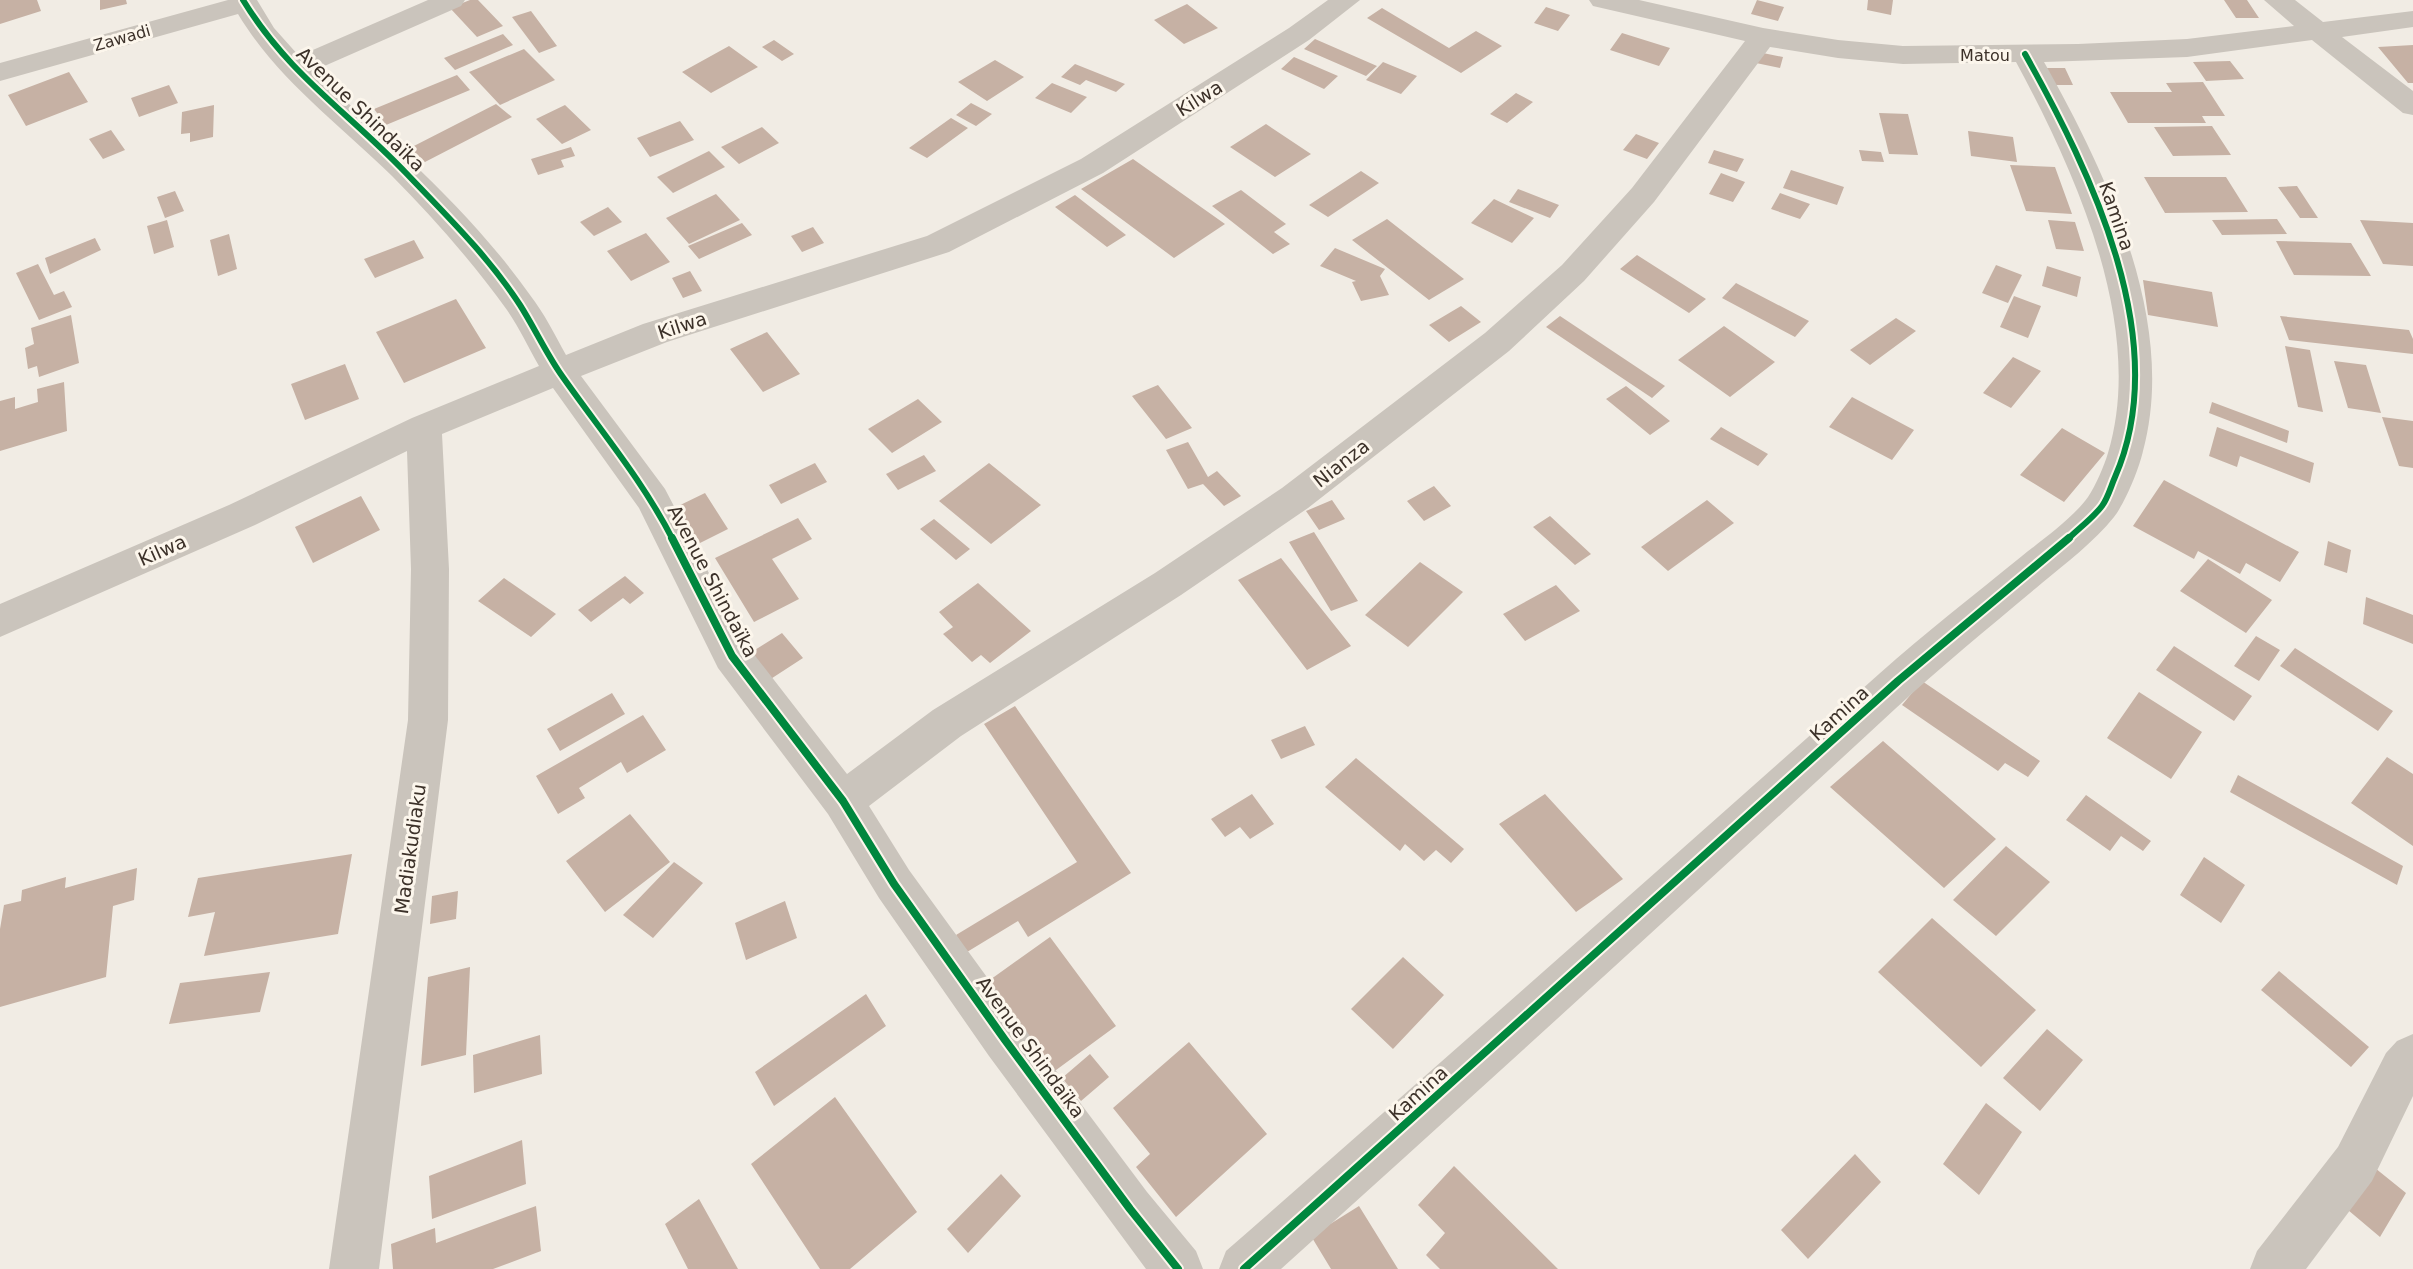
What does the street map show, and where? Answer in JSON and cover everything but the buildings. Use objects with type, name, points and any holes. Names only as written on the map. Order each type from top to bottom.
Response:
[{"type":"street","points":[[294,69],[451,0]]},
{"type":"street","name":"Kilwa","points":[[0,621],[242,515],[424,428],[559,371],[655,333],[938,244],[1092,166],[1299,34],[1346,0]]},
{"type":"street","name":"Matou","points":[[1603,0],[1763,37],[1838,49],[1903,55],[2188,48],[2413,19]]},
{"type":"street","points":[[2278,0],[2413,106]]},
{"type":"street","name":"Avenue Shindaïka","points":[[244,2],[263,33],[294,69],[403,170],[468,241],[519,303],[559,371],[652,499],[732,656],[843,801],[894,884],[1005,1040],[1130,1209],[1178,1269]]},
{"type":"street","name":"Zawadi","points":[[0,72],[244,2]]},
{"type":"street","name":"Nianza","points":[[843,801],[947,723],[1168,584],[1295,498],[1497,342],[1573,274],[1643,195],[1763,37]]},
{"type":"street","name":"Kamina","points":[[1244,1269],[1643,914],[1898,681],[2064,543],[2102,506],[2126,454],[2135,405],[2135,346],[2128,302],[2093,189],[2059,115],[2025,54]]},
{"type":"street","name":"Madiakudiaku","points":[[354,1269],[381,1052],[428,720],[430,569],[424,428]]},
{"type":"street","points":[[2275,1269],[2355,1164],[2402,1069],[2413,1057]]},
{"type":"cycle path","points":[[243,0],[263,33],[294,69],[403,170],[469,241],[519,303],[559,371],[652,499],[732,656],[843,801],[894,884],[1005,1040],[1130,1209],[1178,1269]]},
{"type":"cycle path","points":[[1244,1269],[1898,681],[2064,543],[2102,506],[2125,454],[2135,405],[2135,346],[2128,302],[2093,189],[2059,115],[2025,54]]}]
